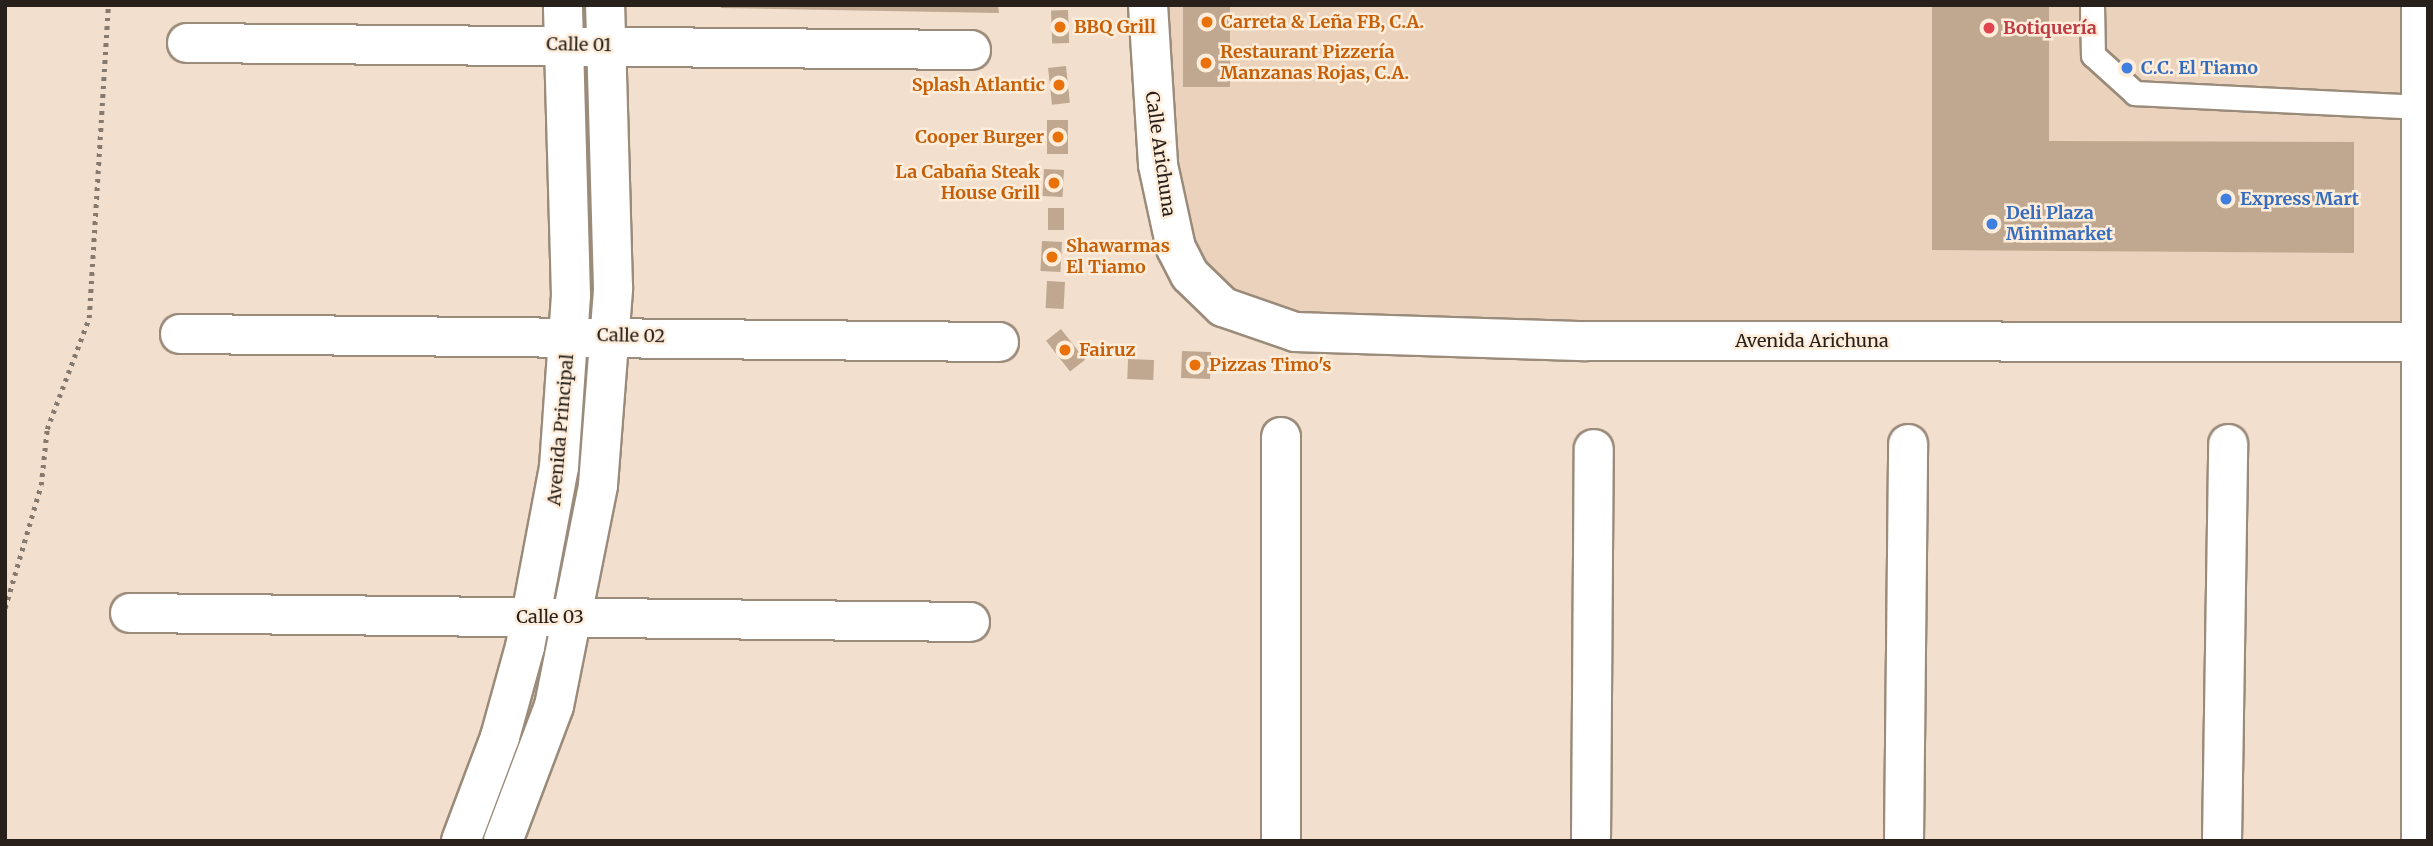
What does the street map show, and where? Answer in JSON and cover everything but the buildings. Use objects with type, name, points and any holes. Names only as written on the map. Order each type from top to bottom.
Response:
[{"type":"street","name":"Avenida Principal","points":[[461,841],[500,737],[533,617],[559,467],[569,335],[563,5]]},
{"type":"street","points":[[503,841],[554,706],[575,617],[598,485],[611,336],[605,5]]},
{"type":"street","name":"Calle Arichuna","points":[[1147,5],[1164,207],[1176,248],[1205,294]]},
{"type":"street","points":[[2421,5],[2424,342],[2421,841]]},
{"type":"street","name":"Calle 01","points":[[187,43],[971,50]]},
{"type":"street","name":"Avenida Arichuna","points":[[1205,294],[1251,319],[1344,339],[2424,342]]},
{"type":"street","name":"Calle 02","points":[[180,334],[569,335],[999,342]]},
{"type":"street","points":[[1280,437],[1281,841]]},
{"type":"street","points":[[1904,841],[1908,444]]},
{"type":"street","points":[[2222,841],[2228,444]]},
{"type":"street","points":[[1591,841],[1594,449]]},
{"type":"street","name":"Calle 03","points":[[130,613],[970,622]]},
{"type":"lane","points":[[2092,5],[2093,55],[2135,93],[2421,107]]},
{"type":"path","points":[[5,608],[41,485],[47,429],[89,318],[108,5]]},
{"type":"shaded area","points":[[1148,5],[2428,5],[2428,342],[1344,339],[1190,275]]},
{"type":"place","name":"Carreta & Leña FB, C.A.","points":[[1207,22]]},
{"type":"place","name":"BBQ Grill","points":[[1060,27]]},
{"type":"place","name":"Botiquería","points":[[1989,28]]},
{"type":"place","name":"Restaurant Pizzería Manzanas Rojas, C.A.","points":[[1206,63]]},
{"type":"place","name":"C.C. El Tiamo","points":[[2127,68]]},
{"type":"place","name":"Splash Atlantic","points":[[1059,85]]},
{"type":"place","name":"Cooper Burger","points":[[1058,137]]},
{"type":"place","name":"La Cabaña Steak House Grill","points":[[1054,183]]},
{"type":"place","name":"Express Mart","points":[[2226,199]]},
{"type":"place","name":"Deli Plaza Minimarket","points":[[1992,224]]},
{"type":"place","name":"Shawarmas El Tiamo","points":[[1052,257]]},
{"type":"place","name":"Fairuz","points":[[1065,350]]},
{"type":"place","name":"Pizzas Timo's","points":[[1195,365]]}]
